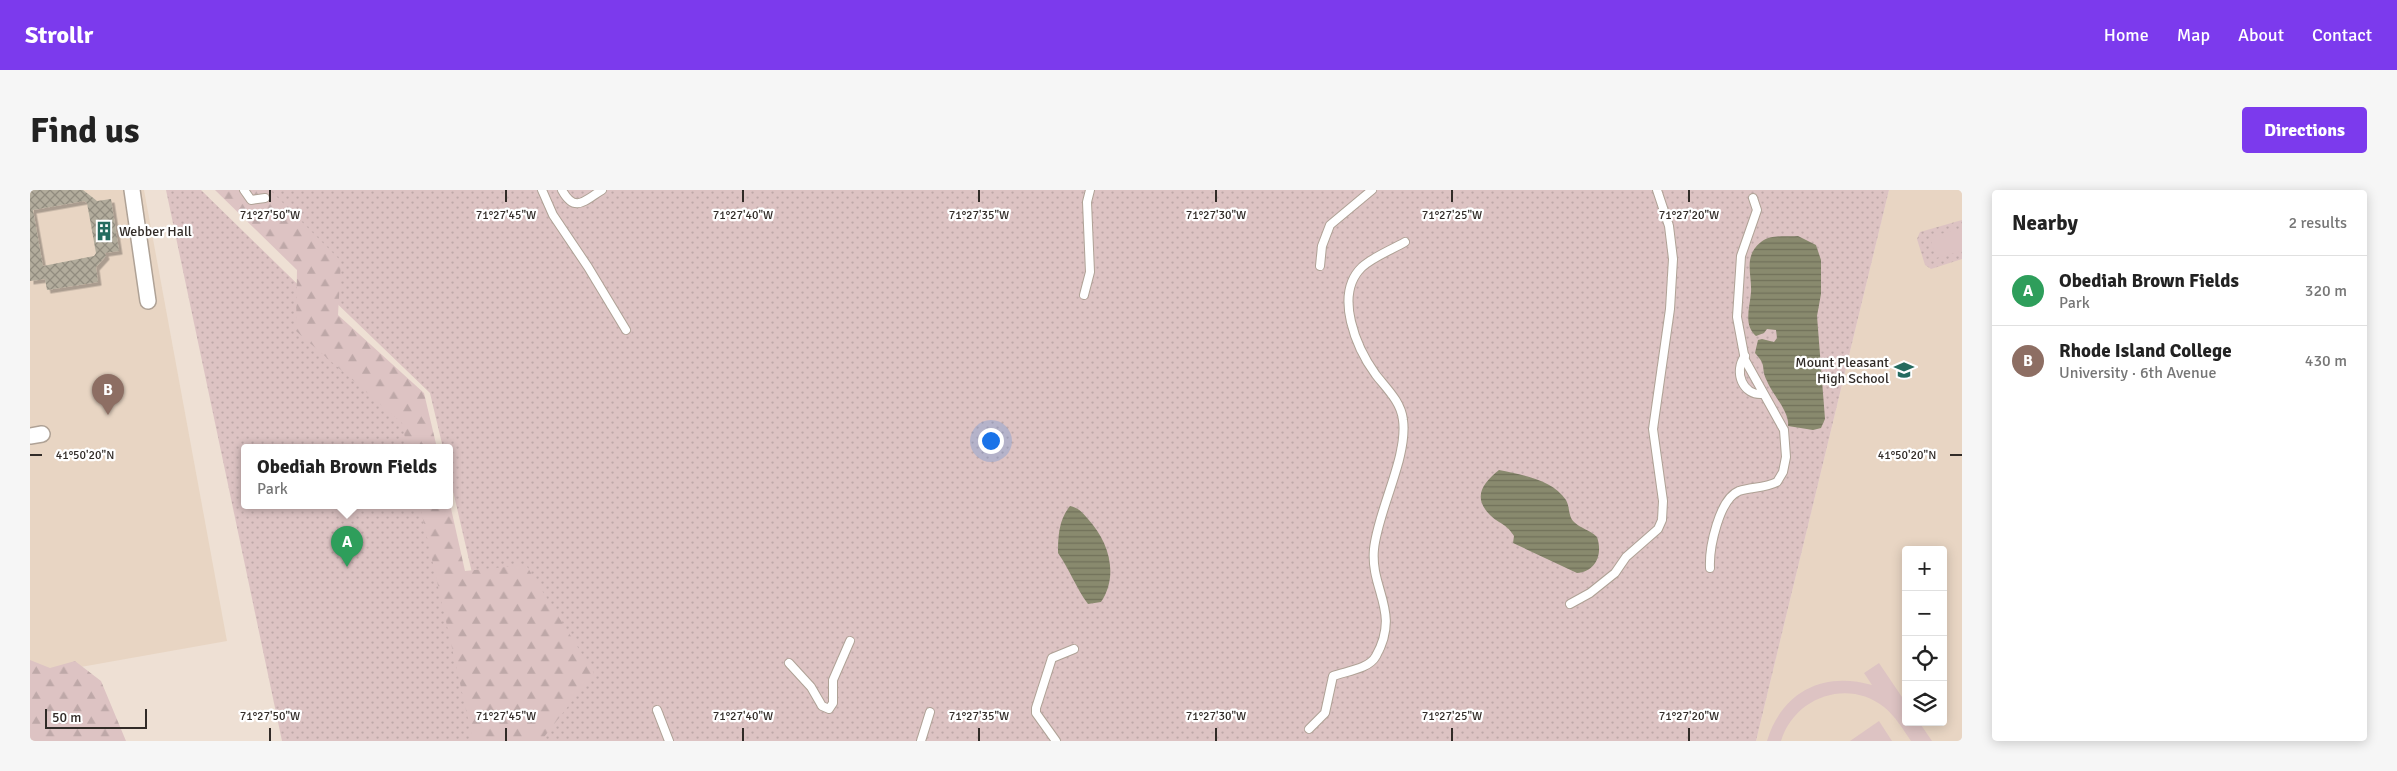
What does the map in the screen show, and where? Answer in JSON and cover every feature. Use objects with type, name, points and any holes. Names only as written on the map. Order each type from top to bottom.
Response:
[{"type":"street","points":[[132,190],[148,301]]},
{"type":"lane","points":[[244,190],[251,200],[264,198]]},
{"type":"lane","points":[[542,190],[553,215],[626,330]]},
{"type":"lane","points":[[562,190],[567,199],[573,203],[581,203],[602,190]]},
{"type":"lane","points":[[1084,295],[1090,272],[1088,202],[1090,190]]},
{"type":"lane","points":[[1320,266],[1323,240],[1330,225],[1372,190]]},
{"type":"lane","points":[[1570,604],[1590,593],[1615,573],[1626,557],[1658,529],[1662,520],[1663,500],[1654,429],[1670,309],[1673,258],[1669,226],[1656,190]]},
{"type":"lane","points":[[1710,568],[1712,540],[1726,502],[1738,492],[1777,482],[1783,472],[1786,444],[1784,430],[1763,394],[1745,356],[1740,335],[1737,304],[1741,256],[1757,210],[1753,198]]},
{"type":"lane","points":[[1309,729],[1325,714],[1333,676],[1369,664],[1376,656],[1388,620],[1375,569],[1374,551],[1379,525],[1398,458],[1404,423],[1400,406],[1376,374],[1358,341],[1349,301],[1350,284],[1363,266],[1404,242]]},
{"type":"lane","points":[[1745,356],[1738,367],[1740,377],[1753,392],[1763,394]]},
{"type":"lane","points":[[789,663],[811,687],[822,706],[829,709],[833,703],[833,680],[850,641]]},
{"type":"lane","points":[[1056,741],[1036,714],[1037,700],[1052,658],[1074,650]]},
{"type":"lane","points":[[657,710],[668,741]]},
{"type":"lane","points":[[921,741],[930,712]]},
{"type":"shaded area","points":[[30,190],[144,190],[227,641],[30,676]]},
{"type":"shaded area","name":"Mount Pleasant High School","points":[[1889,190],[1962,190],[1962,741],[1756,741]]},
{"type":"shaded area","points":[[1779,236],[1798,236],[1816,245],[1821,260],[1821,294],[1817,316],[1825,419],[1821,428],[1813,430],[1788,426],[1786,415],[1769,386],[1763,364],[1755,353],[1758,340],[1774,342],[1777,338],[1776,330],[1767,329],[1764,333],[1756,336],[1752,332],[1748,321],[1751,292],[1750,259],[1755,247],[1765,239]]},
{"type":"shaded area","points":[[1499,470],[1536,479],[1553,487],[1560,493],[1566,500],[1574,522],[1597,537],[1599,550],[1593,566],[1584,572],[1577,573],[1513,543],[1514,536],[1511,532],[1490,515],[1482,502],[1481,496],[1484,485]]},
{"type":"shaded area","points":[[1070,506],[1076,508],[1088,519],[1106,548],[1109,559],[1110,581],[1101,602],[1088,604],[1058,553],[1061,522]]},
{"type":"green space","points":[[166,190],[201,190],[409,393],[421,444],[241,444],[241,509],[436,509],[489,741],[282,741]]},
{"type":"green space","points":[[215,190],[270,190],[341,261],[338,315],[424,393],[436,444],[406,444],[402,423],[296,331],[297,270]]},
{"type":"green space","points":[[219,190],[1889,190],[1756,741],[511,741],[453,491],[453,444],[442,444],[430,393]]},
{"type":"green space","points":[[1962,220],[1962,259],[1931,269],[1925,265],[1917,239],[1920,232]]},
{"type":"green space","points":[[1962,228],[1962,251],[1936,258],[1930,237]]},
{"type":"green space","points":[[421,509],[451,509],[465,571],[526,565],[594,673],[541,741],[473,741]]},
{"type":"green space","points":[[30,660],[50,668],[75,661],[101,681],[126,741],[30,741]]},
{"type":"green space","points":[[1879,663],[1902,697],[1902,726],[1922,726],[1932,741],[1911,741],[1892,714],[1870,698],[1855,694],[1839,693],[1810,703],[1798,713],[1788,726],[1781,741],[1767,741],[1783,709],[1794,698],[1807,689],[1822,683],[1854,681],[1872,685],[1864,673]]},
{"type":"green space","points":[[1879,721],[1892,741],[1850,741]]},
{"type":"building","name":"Webber Hall","points":[[30,190],[83,190],[97,201],[111,199],[119,251],[105,253],[106,256],[96,267],[98,282],[47,290],[45,279],[30,281]],"holes":[[[84,201],[87,203],[96,253],[94,256],[43,266],[33,210]]]},
{"type":"place","name":"Webber Hall","points":[[104,231]]},
{"type":"place","name":"Mount Pleasant High School","points":[[1904,370]]},
{"type":"place","name":"Rhode Island College","points":[[108,415]]},
{"type":"place","name":"Obediah Brown Fields","points":[[347,567]]}]
